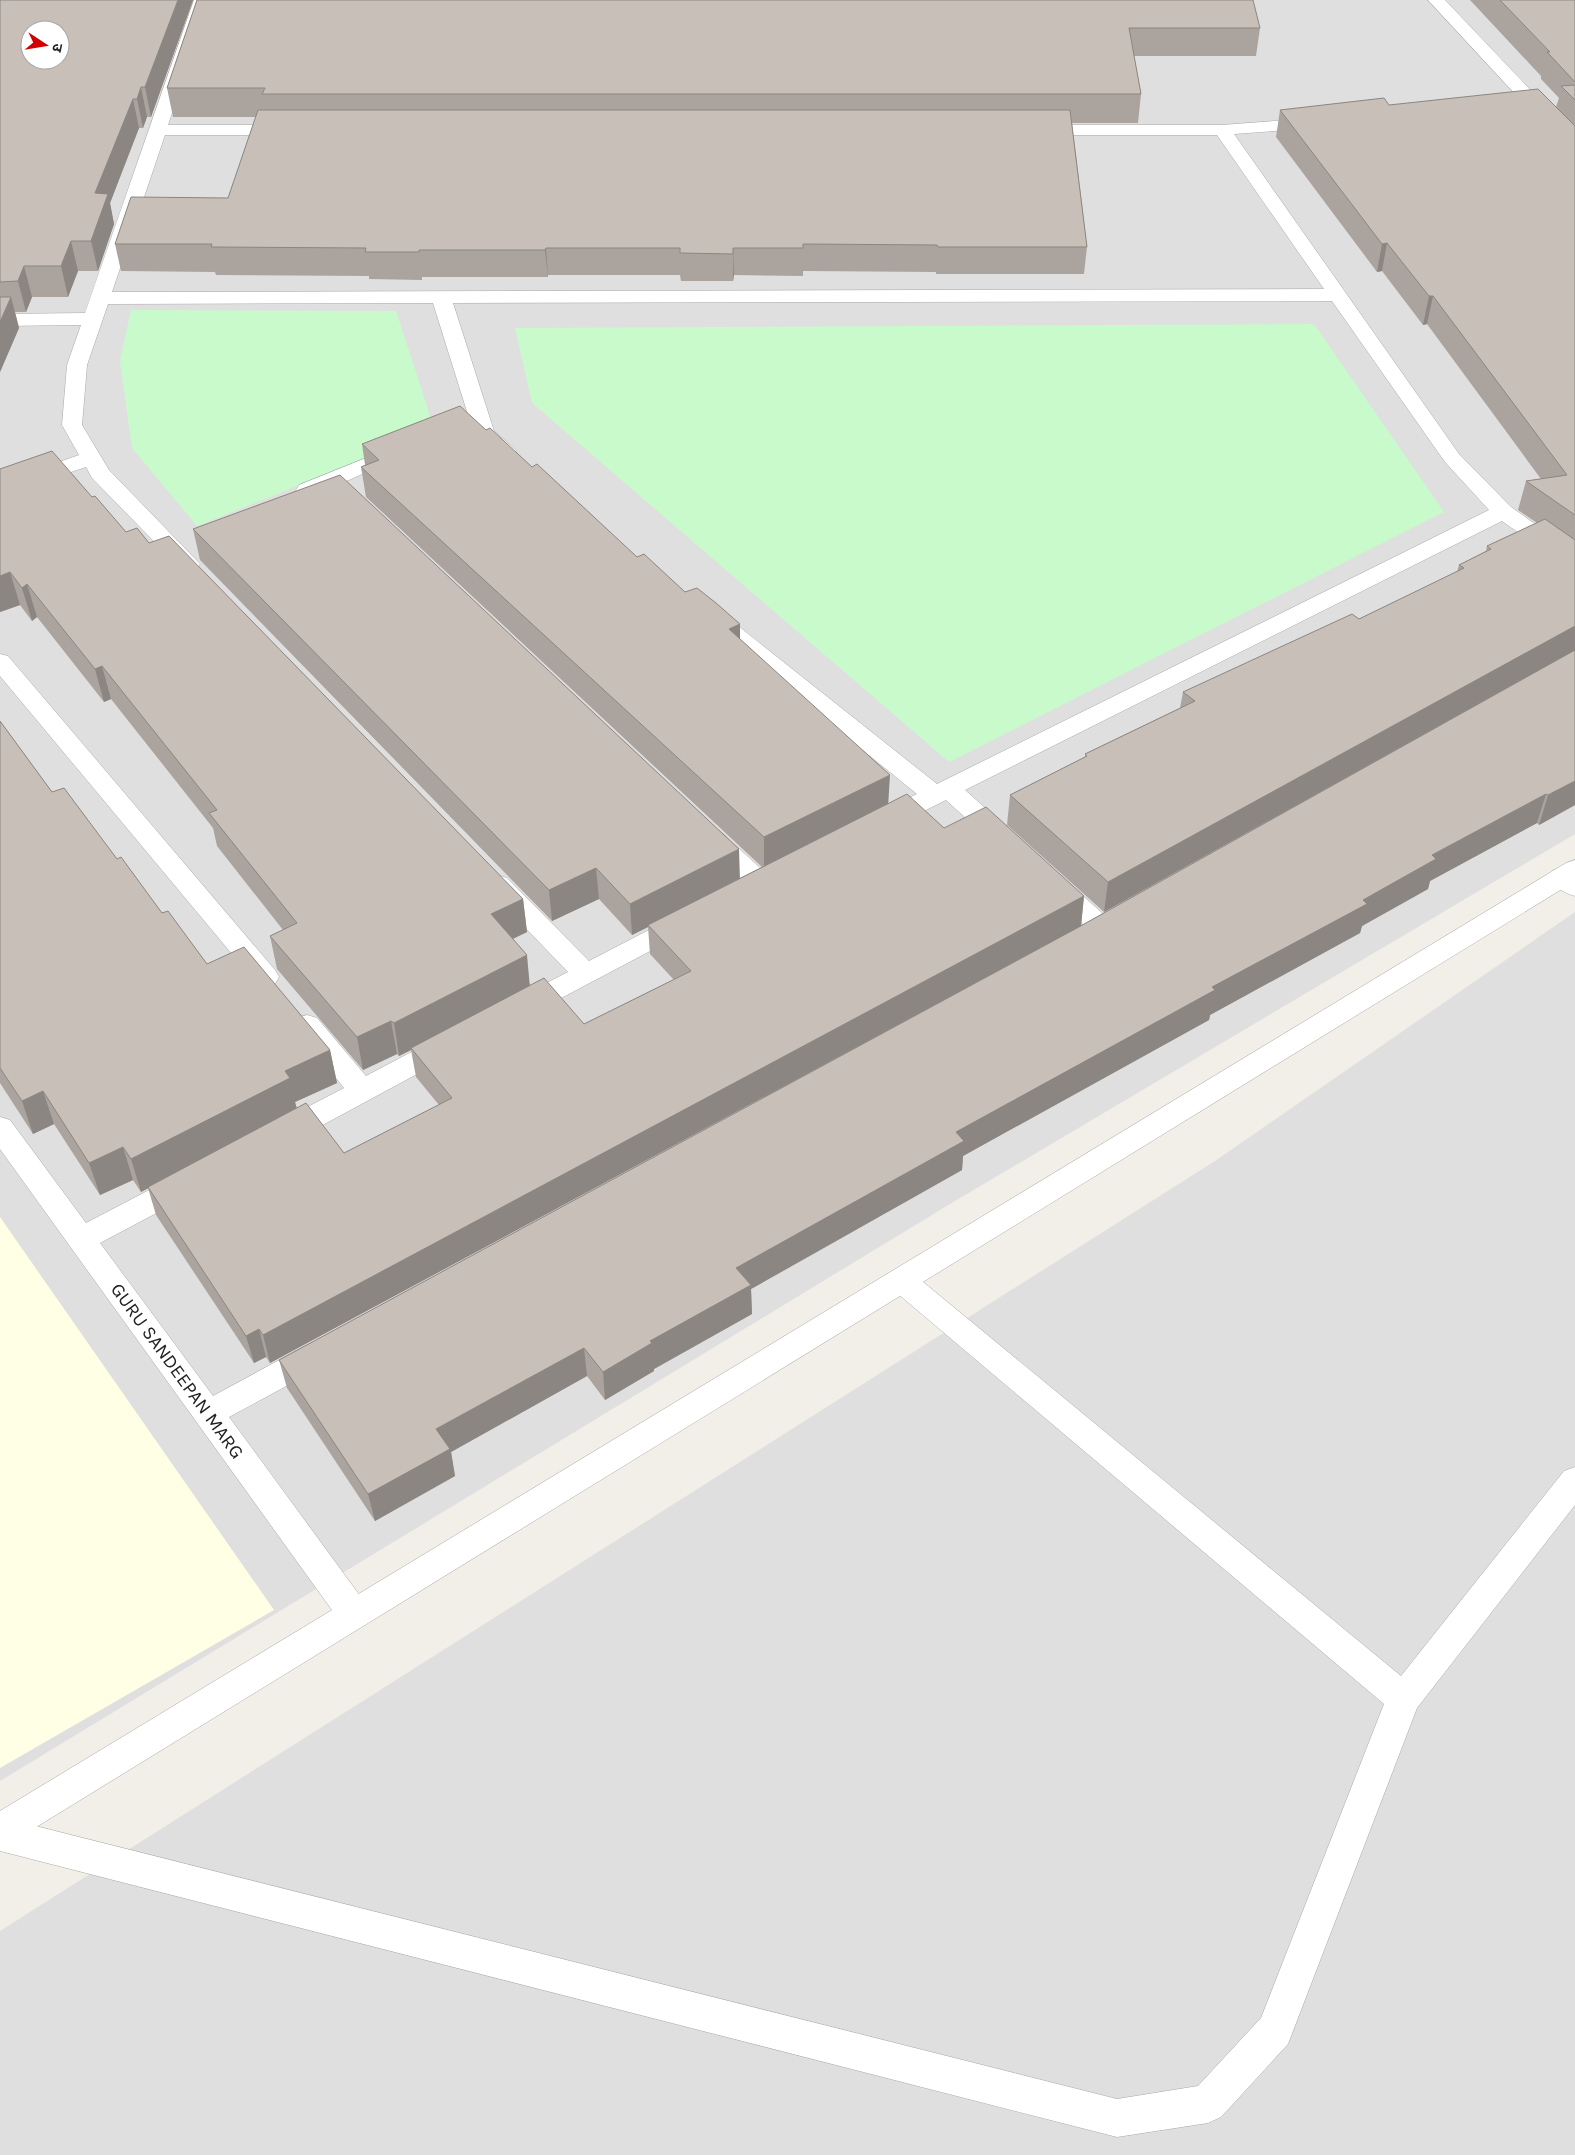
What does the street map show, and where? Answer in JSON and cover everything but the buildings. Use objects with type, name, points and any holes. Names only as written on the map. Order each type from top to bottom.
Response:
[{"type":"street","points":[[202,0],[77,365],[72,425],[100,473],[181,543],[206,582]]},
{"type":"street","points":[[1436,0],[1575,148]]},
{"type":"street","points":[[1515,107],[1535,105]]},
{"type":"street","points":[[1023,130],[1222,130],[1329,122]]},
{"type":"street","points":[[158,130],[307,130]]},
{"type":"street","points":[[1222,130],[1452,458],[1503,512],[1575,562]]},
{"type":"street","points":[[100,298],[1338,295]]},
{"type":"street","points":[[441,297],[469,422],[522,465]]},
{"type":"street","points":[[0,320],[93,319]]},
{"type":"street","points":[[287,498],[339,486],[414,445]]},
{"type":"street","points":[[0,490],[92,458]]},
{"type":"street","points":[[865,830],[1503,512]]},
{"type":"street","points":[[701,608],[1111,923],[1078,940]]},
{"type":"street","points":[[0,661],[362,1091]]},
{"type":"street","points":[[695,822],[761,883]]},
{"type":"street","points":[[482,867],[585,973]]},
{"type":"street","points":[[0,1830],[901,1280],[1570,878]]},
{"type":"street","points":[[499,1019],[699,915]]},
{"type":"street","points":[[266,1142],[465,1037]]},
{"type":"street","name":"GURU SANDEEPAN MARG","points":[[0,1128],[354,1614]]},
{"type":"street","points":[[81,1239],[204,1174]]},
{"type":"street","points":[[901,1280],[1403,1699]]},
{"type":"street","points":[[208,1414],[338,1343]]},
{"type":"street","points":[[0,1834],[1117,2118],[1208,2104],[1275,2031],[1403,1699],[1575,1481]]},
{"type":"shaded area","points":[[0,0],[1575,0],[1575,834],[955,1201],[0,1781]]},
{"type":"shaded area","points":[[1575,912],[1575,2155],[0,2155],[0,1931],[1215,1161]]},
{"type":"shaded area","points":[[0,1217],[274,1610],[0,1768]]},
{"type":"green space","points":[[131,310],[396,311],[435,431],[197,526],[132,448],[120,361]]},
{"type":"green space","points":[[1314,324],[1444,512],[949,762],[532,403],[515,328]]}]
